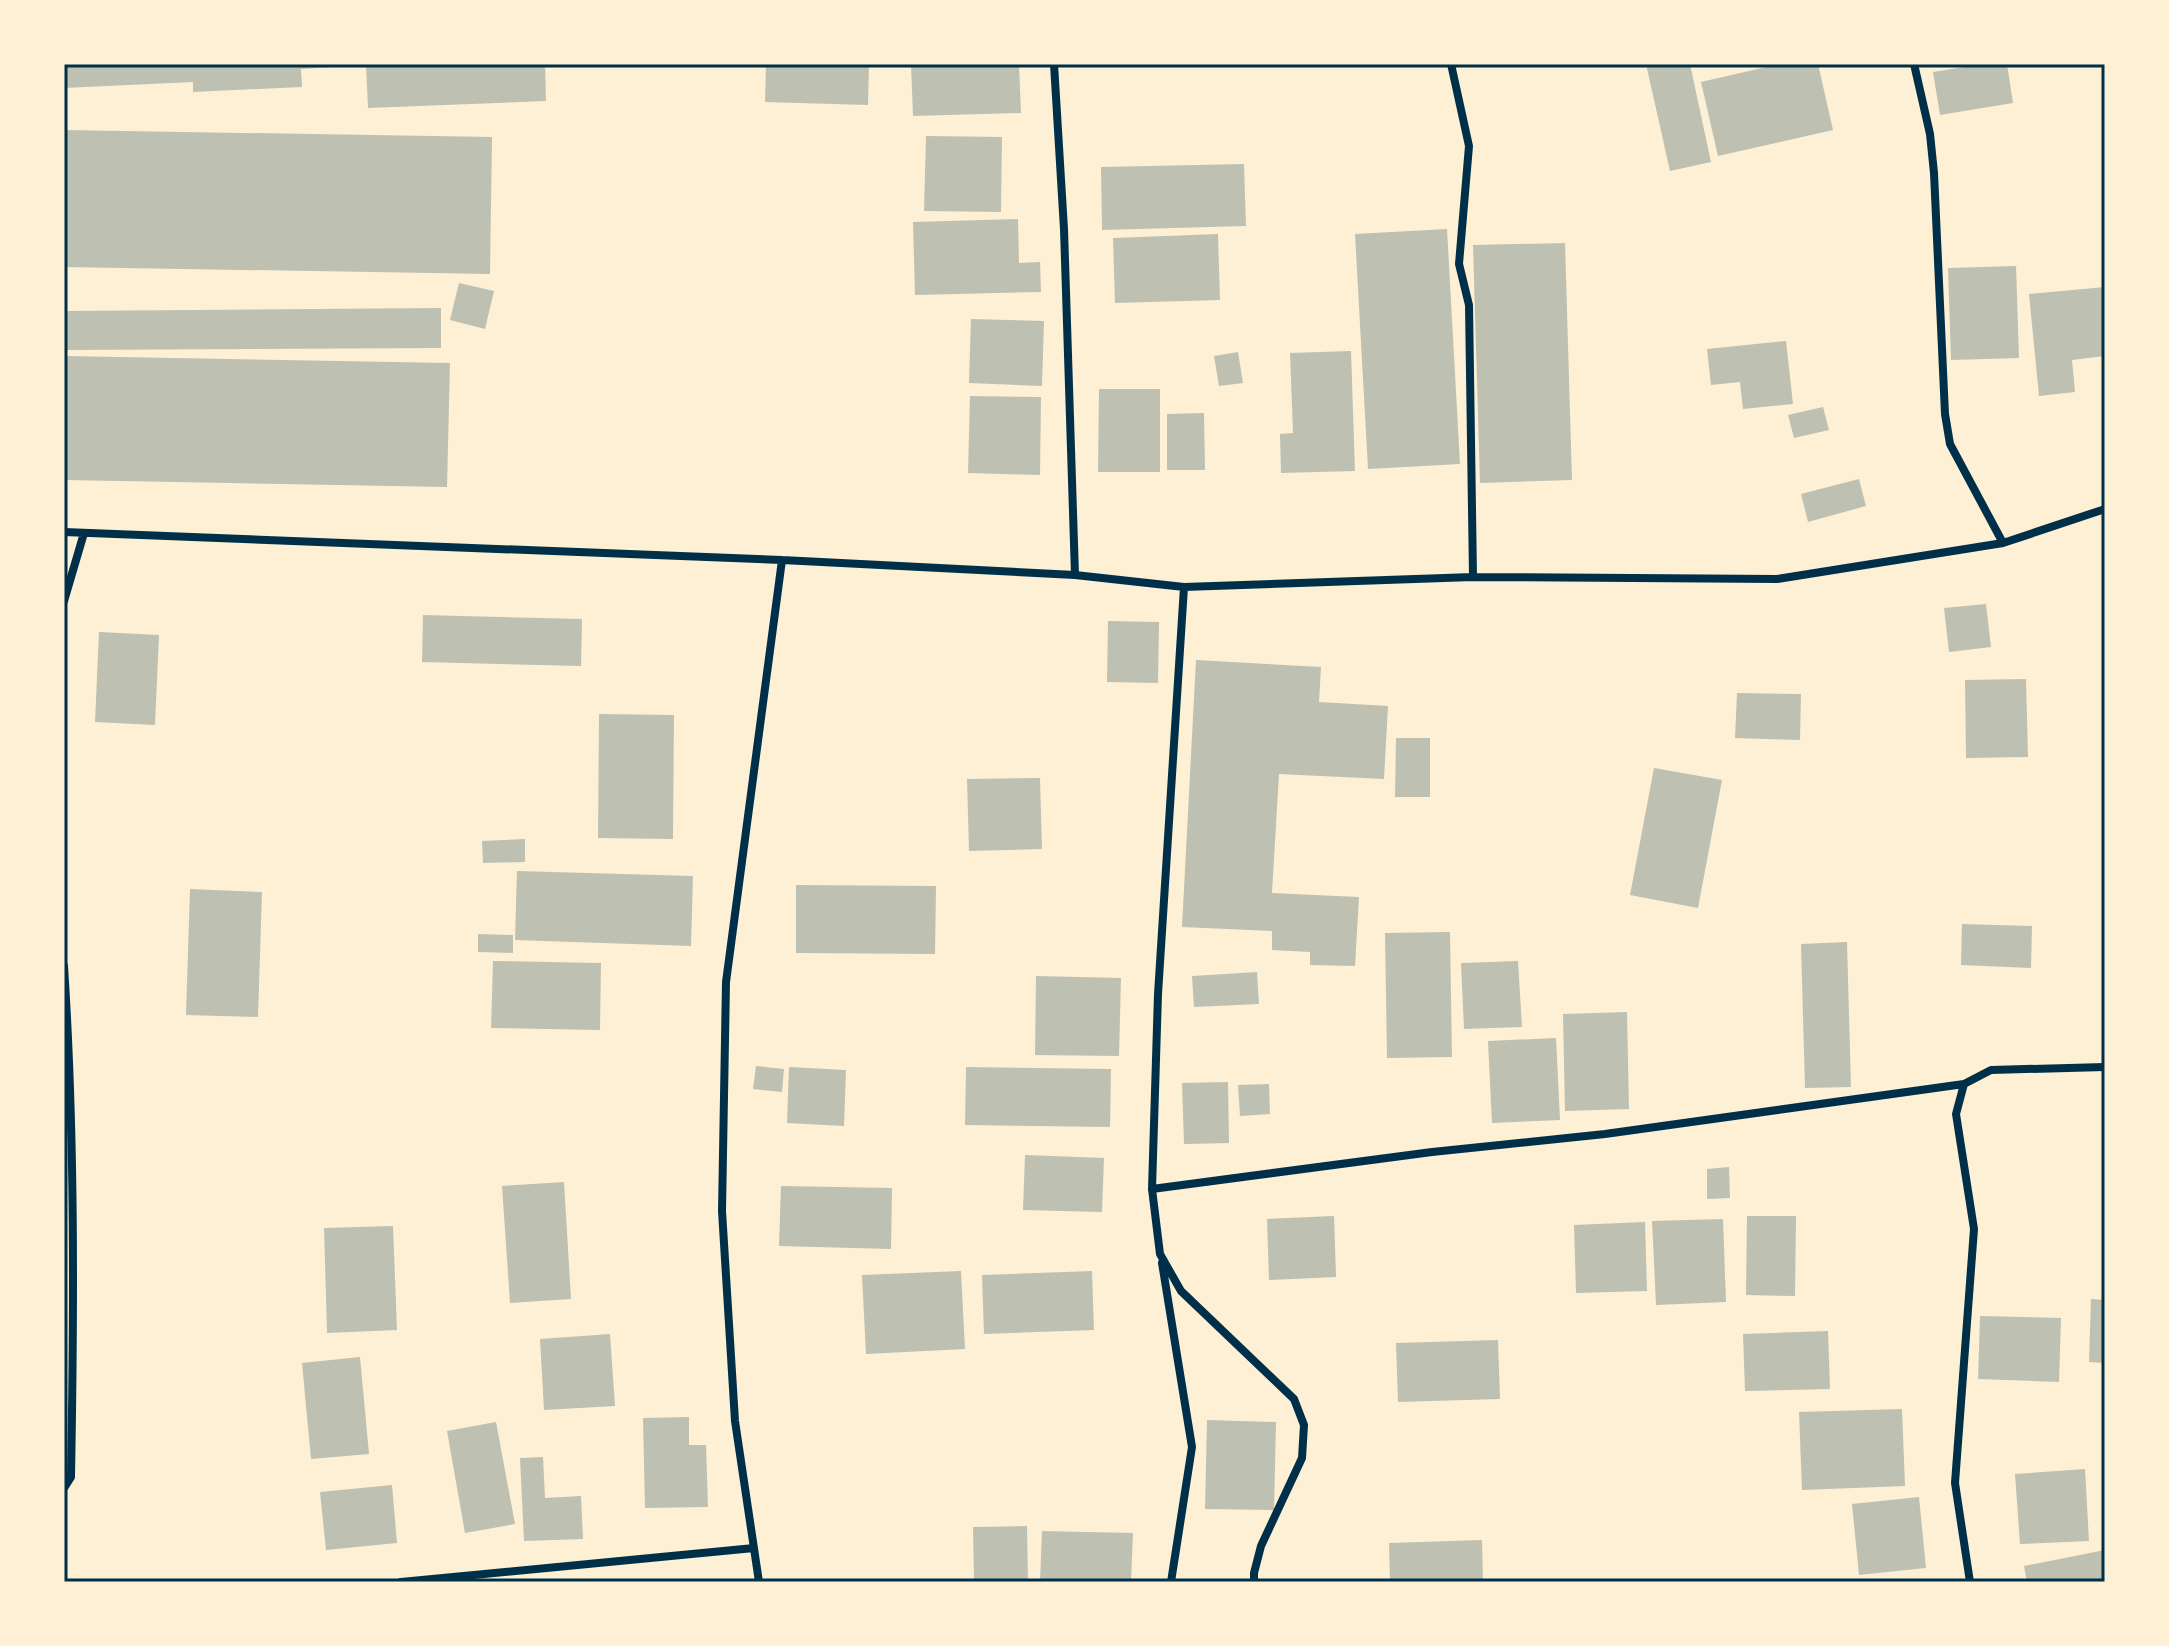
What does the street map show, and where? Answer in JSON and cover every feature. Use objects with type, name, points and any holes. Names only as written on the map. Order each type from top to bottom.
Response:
[{"type":"street","points":[[1054,64],[1064,229],[1075,575]]},
{"type":"street","points":[[1451,64],[1469,146],[1459,264],[1469,305],[1473,577]]},
{"type":"street","points":[[1914,64],[1930,134],[1945,414],[1950,444],[2003,543]]},
{"type":"street","points":[[64,532],[782,560],[1075,575],[1184,587],[1473,577],[1777,579],[2003,543],[2105,509]]},
{"type":"street","points":[[64,601],[84,533]]},
{"type":"street","points":[[759,1582],[735,1421],[722,1211],[726,982],[782,560]]},
{"type":"street","points":[[1171,1582],[1192,1447],[1152,1189],[1158,994],[1184,587]]},
{"type":"street","points":[[64,966],[73,1360],[71,1477],[64,1488]]},
{"type":"street","points":[[1152,1189],[1432,1152],[1605,1134],[1964,1084],[1991,1070],[2105,1067]]},
{"type":"street","points":[[1964,1084],[1956,1114],[1974,1229],[1955,1483],[1970,1582]]},
{"type":"street","points":[[1160,1254],[1181,1291],[1294,1399],[1304,1425],[1302,1458],[1261,1546],[1254,1582]]},
{"type":"street","points":[[401,1582],[754,1548]]},
{"type":"building","points":[[64,64],[350,66],[301,69],[302,87],[193,92],[193,82],[64,88]]},
{"type":"building","points":[[366,64],[545,64],[546,101],[368,108]]},
{"type":"building","points":[[766,64],[869,64],[868,105],[765,102]]},
{"type":"building","points":[[911,64],[1019,64],[1021,113],[913,116]]},
{"type":"building","points":[[1646,64],[1690,64],[1711,162],[1670,171]]},
{"type":"building","points":[[1779,64],[1818,64],[1833,130],[1718,156],[1701,82]]},
{"type":"building","points":[[1983,64],[2007,64],[2013,103],[1940,115],[1933,72]]},
{"type":"building","points":[[64,130],[492,137],[490,274],[64,267]]},
{"type":"building","points":[[926,136],[1002,137],[1001,212],[924,211]]},
{"type":"building","points":[[1244,164],[1246,226],[1102,230],[1101,167]]},
{"type":"building","points":[[1018,219],[1019,263],[1040,262],[1041,292],[915,295],[913,222]]},
{"type":"building","points":[[1447,229],[1460,464],[1368,469],[1355,234]]},
{"type":"building","points":[[1218,234],[1220,300],[1115,303],[1113,238]]},
{"type":"building","points":[[1565,243],[1572,480],[1480,483],[1473,245]]},
{"type":"building","points":[[2016,266],[2019,358],[1951,360],[1948,268]]},
{"type":"building","points":[[459,283],[494,291],[485,329],[450,320]]},
{"type":"building","points":[[2105,287],[2105,356],[2072,360],[2075,392],[2039,396],[2029,294]]},
{"type":"building","points":[[441,308],[441,348],[64,350],[64,311]]},
{"type":"building","points":[[971,319],[1044,321],[1042,386],[969,383]]},
{"type":"building","points":[[1786,341],[1793,404],[1743,409],[1740,382],[1711,385],[1707,349]]},
{"type":"building","points":[[1351,351],[1355,471],[1281,473],[1280,434],[1293,433],[1290,353]]},
{"type":"building","points":[[1238,352],[1243,383],[1219,386],[1214,356]]},
{"type":"building","points":[[64,356],[450,363],[447,487],[64,480]]},
{"type":"building","points":[[1099,389],[1160,389],[1160,472],[1098,472]]},
{"type":"building","points":[[970,396],[1041,397],[1040,475],[968,473]]},
{"type":"building","points":[[1823,407],[1829,430],[1794,438],[1788,415]]},
{"type":"building","points":[[1204,413],[1205,470],[1167,470],[1167,414]]},
{"type":"building","points":[[1859,479],[1866,506],[1808,522],[1801,494]]},
{"type":"building","points":[[1986,604],[1991,647],[1949,652],[1944,608]]},
{"type":"building","points":[[423,615],[582,619],[581,666],[422,662]]},
{"type":"building","points":[[1108,621],[1159,622],[1158,683],[1107,682]]},
{"type":"building","points":[[99,632],[159,635],[155,725],[95,722]]},
{"type":"building","points":[[1196,660],[1321,667],[1319,702],[1388,706],[1384,779],[1279,774],[1272,893],[1359,897],[1355,966],[1310,965],[1310,952],[1272,950],[1272,931],[1182,927]]},
{"type":"building","points":[[2026,679],[2028,757],[1966,758],[1965,680]]},
{"type":"building","points":[[1737,693],[1801,694],[1800,740],[1735,738]]},
{"type":"building","points":[[599,714],[674,715],[673,839],[598,838]]},
{"type":"building","points":[[1396,738],[1430,738],[1430,797],[1395,797]]},
{"type":"building","points":[[1654,768],[1722,780],[1698,908],[1630,895]]},
{"type":"building","points":[[1040,778],[1042,849],[969,851],[967,779]]},
{"type":"building","points":[[525,839],[525,862],[483,863],[482,841]]},
{"type":"building","points":[[517,871],[693,876],[691,946],[515,940]]},
{"type":"building","points":[[796,885],[936,886],[935,954],[796,953]]},
{"type":"building","points":[[190,889],[262,892],[258,1017],[186,1015]]},
{"type":"building","points":[[1962,924],[2032,926],[2031,968],[1961,965]]},
{"type":"building","points":[[1450,932],[1452,1057],[1387,1058],[1385,933]]},
{"type":"building","points":[[478,934],[513,935],[513,953],[478,952]]},
{"type":"building","points":[[1847,942],[1851,1087],[1805,1088],[1801,944]]},
{"type":"building","points":[[493,961],[601,963],[600,1030],[491,1028]]},
{"type":"building","points":[[1518,961],[1522,1027],[1464,1029],[1461,963]]},
{"type":"building","points":[[1257,972],[1259,1004],[1194,1007],[1192,976]]},
{"type":"building","points":[[1036,976],[1121,978],[1119,1056],[1035,1055]]},
{"type":"building","points":[[1627,1012],[1629,1109],[1565,1111],[1563,1014]]},
{"type":"building","points":[[1556,1038],[1560,1120],[1492,1123],[1488,1041]]},
{"type":"building","points":[[756,1066],[784,1069],[782,1092],[753,1089]]},
{"type":"building","points":[[789,1067],[846,1070],[844,1126],[787,1123]]},
{"type":"building","points":[[966,1067],[1111,1069],[1110,1127],[965,1125]]},
{"type":"building","points":[[1228,1082],[1229,1143],[1184,1144],[1182,1083]]},
{"type":"building","points":[[1269,1084],[1270,1114],[1240,1116],[1238,1085]]},
{"type":"building","points":[[1025,1155],[1104,1158],[1102,1212],[1023,1210]]},
{"type":"building","points":[[1729,1167],[1730,1198],[1707,1199],[1707,1169]]},
{"type":"building","points":[[564,1182],[571,1299],[510,1303],[502,1186]]},
{"type":"building","points":[[781,1186],[892,1188],[891,1249],[779,1246]]},
{"type":"building","points":[[1334,1216],[1336,1277],[1269,1280],[1267,1219]]},
{"type":"building","points":[[1747,1216],[1796,1216],[1795,1296],[1746,1295]]},
{"type":"building","points":[[1723,1219],[1726,1302],[1656,1305],[1652,1221]]},
{"type":"building","points":[[1645,1222],[1647,1291],[1576,1293],[1574,1225]]},
{"type":"building","points":[[393,1226],[397,1330],[327,1333],[324,1228]]},
{"type":"building","points":[[961,1271],[965,1349],[866,1354],[862,1275]]},
{"type":"building","points":[[1092,1271],[1094,1330],[984,1334],[982,1275]]},
{"type":"building","points":[[2091,1299],[2105,1300],[2105,1363],[2089,1362]]},
{"type":"building","points":[[1980,1316],[2061,1318],[2059,1382],[1978,1379]]},
{"type":"building","points":[[1828,1331],[1830,1389],[1745,1391],[1743,1334]]},
{"type":"building","points":[[610,1334],[615,1406],[544,1410],[540,1339]]},
{"type":"building","points":[[1498,1340],[1500,1399],[1398,1402],[1396,1343]]},
{"type":"building","points":[[360,1357],[369,1454],[311,1459],[302,1363]]},
{"type":"building","points":[[1902,1409],[1905,1486],[1802,1490],[1799,1412]]},
{"type":"building","points":[[689,1417],[689,1445],[706,1445],[708,1507],[645,1508],[643,1418]]},
{"type":"building","points":[[1207,1420],[1276,1422],[1274,1510],[1205,1509]]},
{"type":"building","points":[[496,1422],[515,1524],[465,1533],[447,1431]]},
{"type":"building","points":[[543,1457],[545,1498],[581,1496],[583,1539],[524,1541],[520,1458]]},
{"type":"building","points":[[2085,1469],[2089,1541],[2020,1544],[2015,1474]]},
{"type":"building","points":[[392,1485],[397,1543],[326,1550],[320,1492]]},
{"type":"building","points":[[1919,1497],[1926,1568],[1859,1575],[1852,1504]]},
{"type":"building","points":[[1027,1526],[1028,1582],[974,1582],[973,1527]]},
{"type":"building","points":[[1042,1531],[1133,1533],[1131,1582],[1040,1582]]},
{"type":"building","points":[[1482,1540],[1483,1582],[1390,1582],[1389,1543]]},
{"type":"building","points":[[2105,1550],[2105,1582],[2027,1582],[2024,1566]]}]
